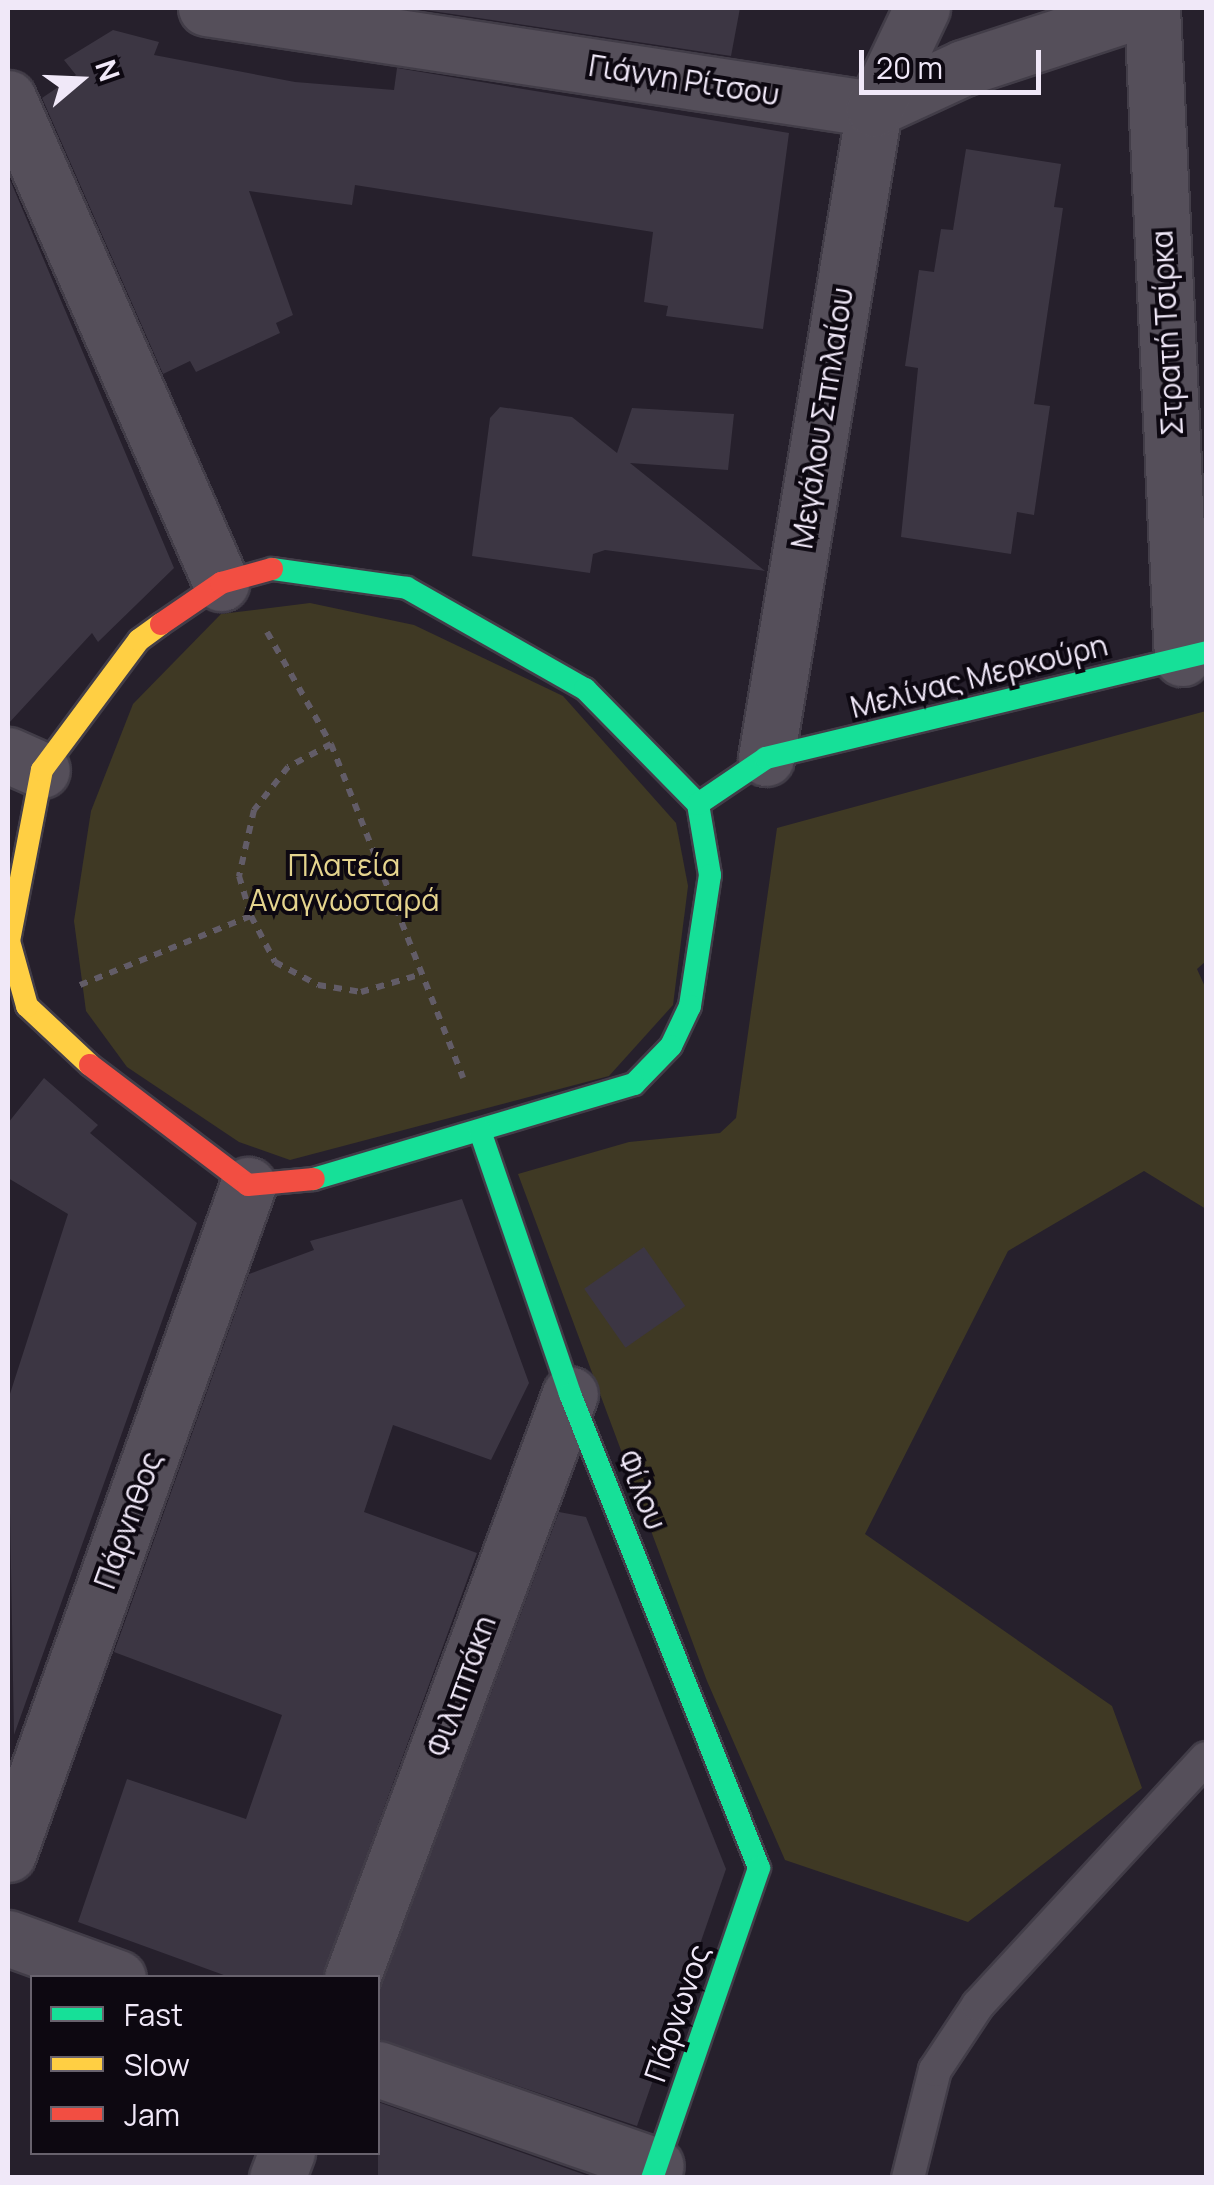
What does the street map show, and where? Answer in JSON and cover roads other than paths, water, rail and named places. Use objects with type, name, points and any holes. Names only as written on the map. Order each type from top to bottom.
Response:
[{"type":"street","name":"Γιάννη Ρίτσου","points":[[206,8],[874,109]]},
{"type":"street","name":"Μεγάλου Σπηλαίου","points":[[766,758],[874,109],[922,8]]},
{"type":"street","points":[[874,109],[962,68],[1149,8]]},
{"type":"street","name":"Στρατή Τσίρκα","points":[[1149,8],[1194,655]]},
{"type":"street","points":[[8,98],[220,582]]},
{"type":"street","points":[[320,570],[407,588],[585,690],[698,804],[710,875],[690,1006],[671,1046],[634,1084],[286,1187],[248,1186],[17,1011],[8,940],[25,763],[138,640],[220,582],[320,570]]},
{"type":"street","name":"Μελίνας Μερκούρη","points":[[766,758],[1194,655]]},
{"type":"street","points":[[698,804],[766,758]]},
{"type":"street","name":"Φίλου","points":[[480,1131],[570,1394],[758,1868]]},
{"type":"street","name":"Πάρνηθος","points":[[8,1854],[248,1186]]},
{"type":"street","name":"Φιλιππάκη","points":[[353,1975],[570,1394]]},
{"type":"street","name":"Πάρνωνος","points":[[654,2172],[758,1868]]},
{"type":"street","points":[[8,1938],[110,1975]]},
{"type":"street","points":[[380,2069],[654,2172]]},
{"type":"lane","points":[[908,2178],[935,2070],[978,2005],[1206,1758]]},
{"type":"park label","name":"Πλατεία Αναγνωσταρά","points":[[344,882]]}]
